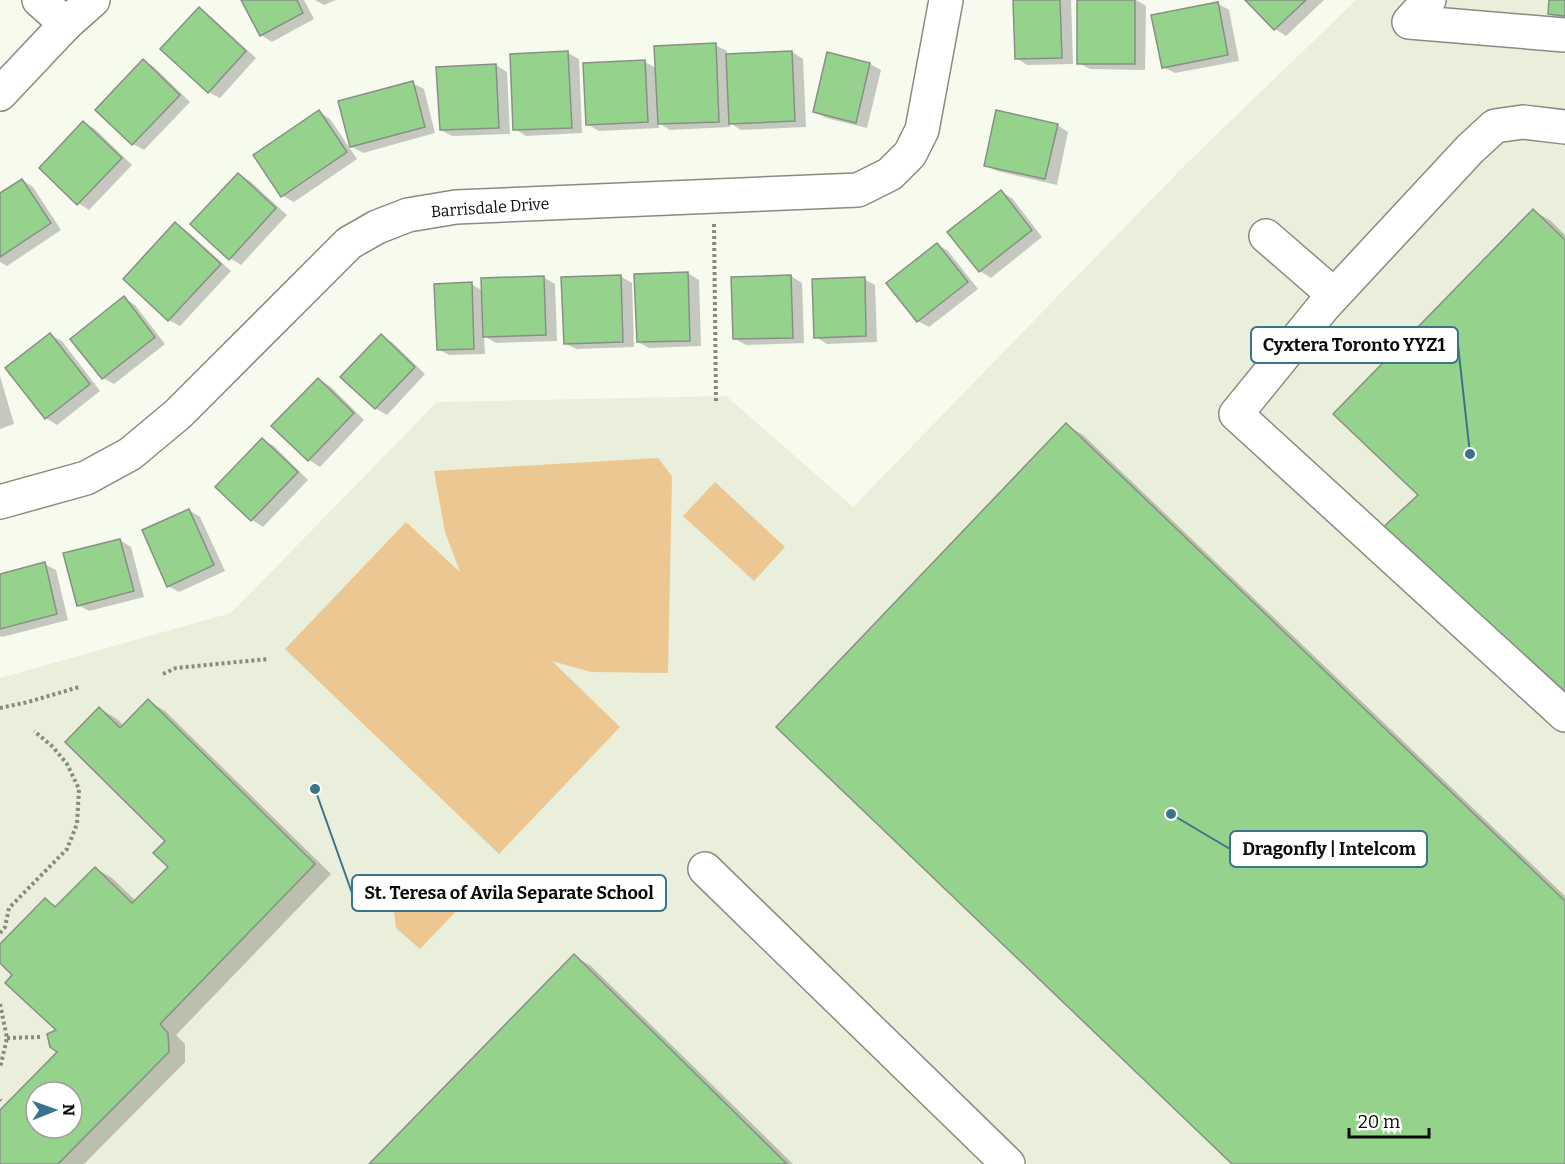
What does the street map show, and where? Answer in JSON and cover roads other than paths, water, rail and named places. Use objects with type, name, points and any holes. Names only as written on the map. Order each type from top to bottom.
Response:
[{"type":"street","points":[[39,0],[66,24]]},
{"type":"street","points":[[0,94],[66,24],[93,0]]},
{"type":"street","name":"Barrisdale Drive","points":[[0,502],[86,478],[130,454],[178,414],[349,243],[377,227],[408,215],[456,207],[858,190],[890,174],[910,154],[922,130],[946,0]]},
{"type":"street","points":[[1430,0],[1409,22],[1565,35]]},
{"type":"street","points":[[1565,127],[1524,122],[1495,126],[1470,149],[1334,295],[1236,414],[1565,715]]},
{"type":"street","points":[[1266,236],[1334,295]]},
{"type":"street","points":[[705,869],[1008,1164]]},
{"type":"place","name":"Cyxtera Toronto YYZ1","points":[[1470,454]]},
{"type":"place","name":"St. Teresa of Avila Separate School","points":[[315,789]]},
{"type":"place","name":"Dragonfly | Intelcom","points":[[1171,814]]}]
